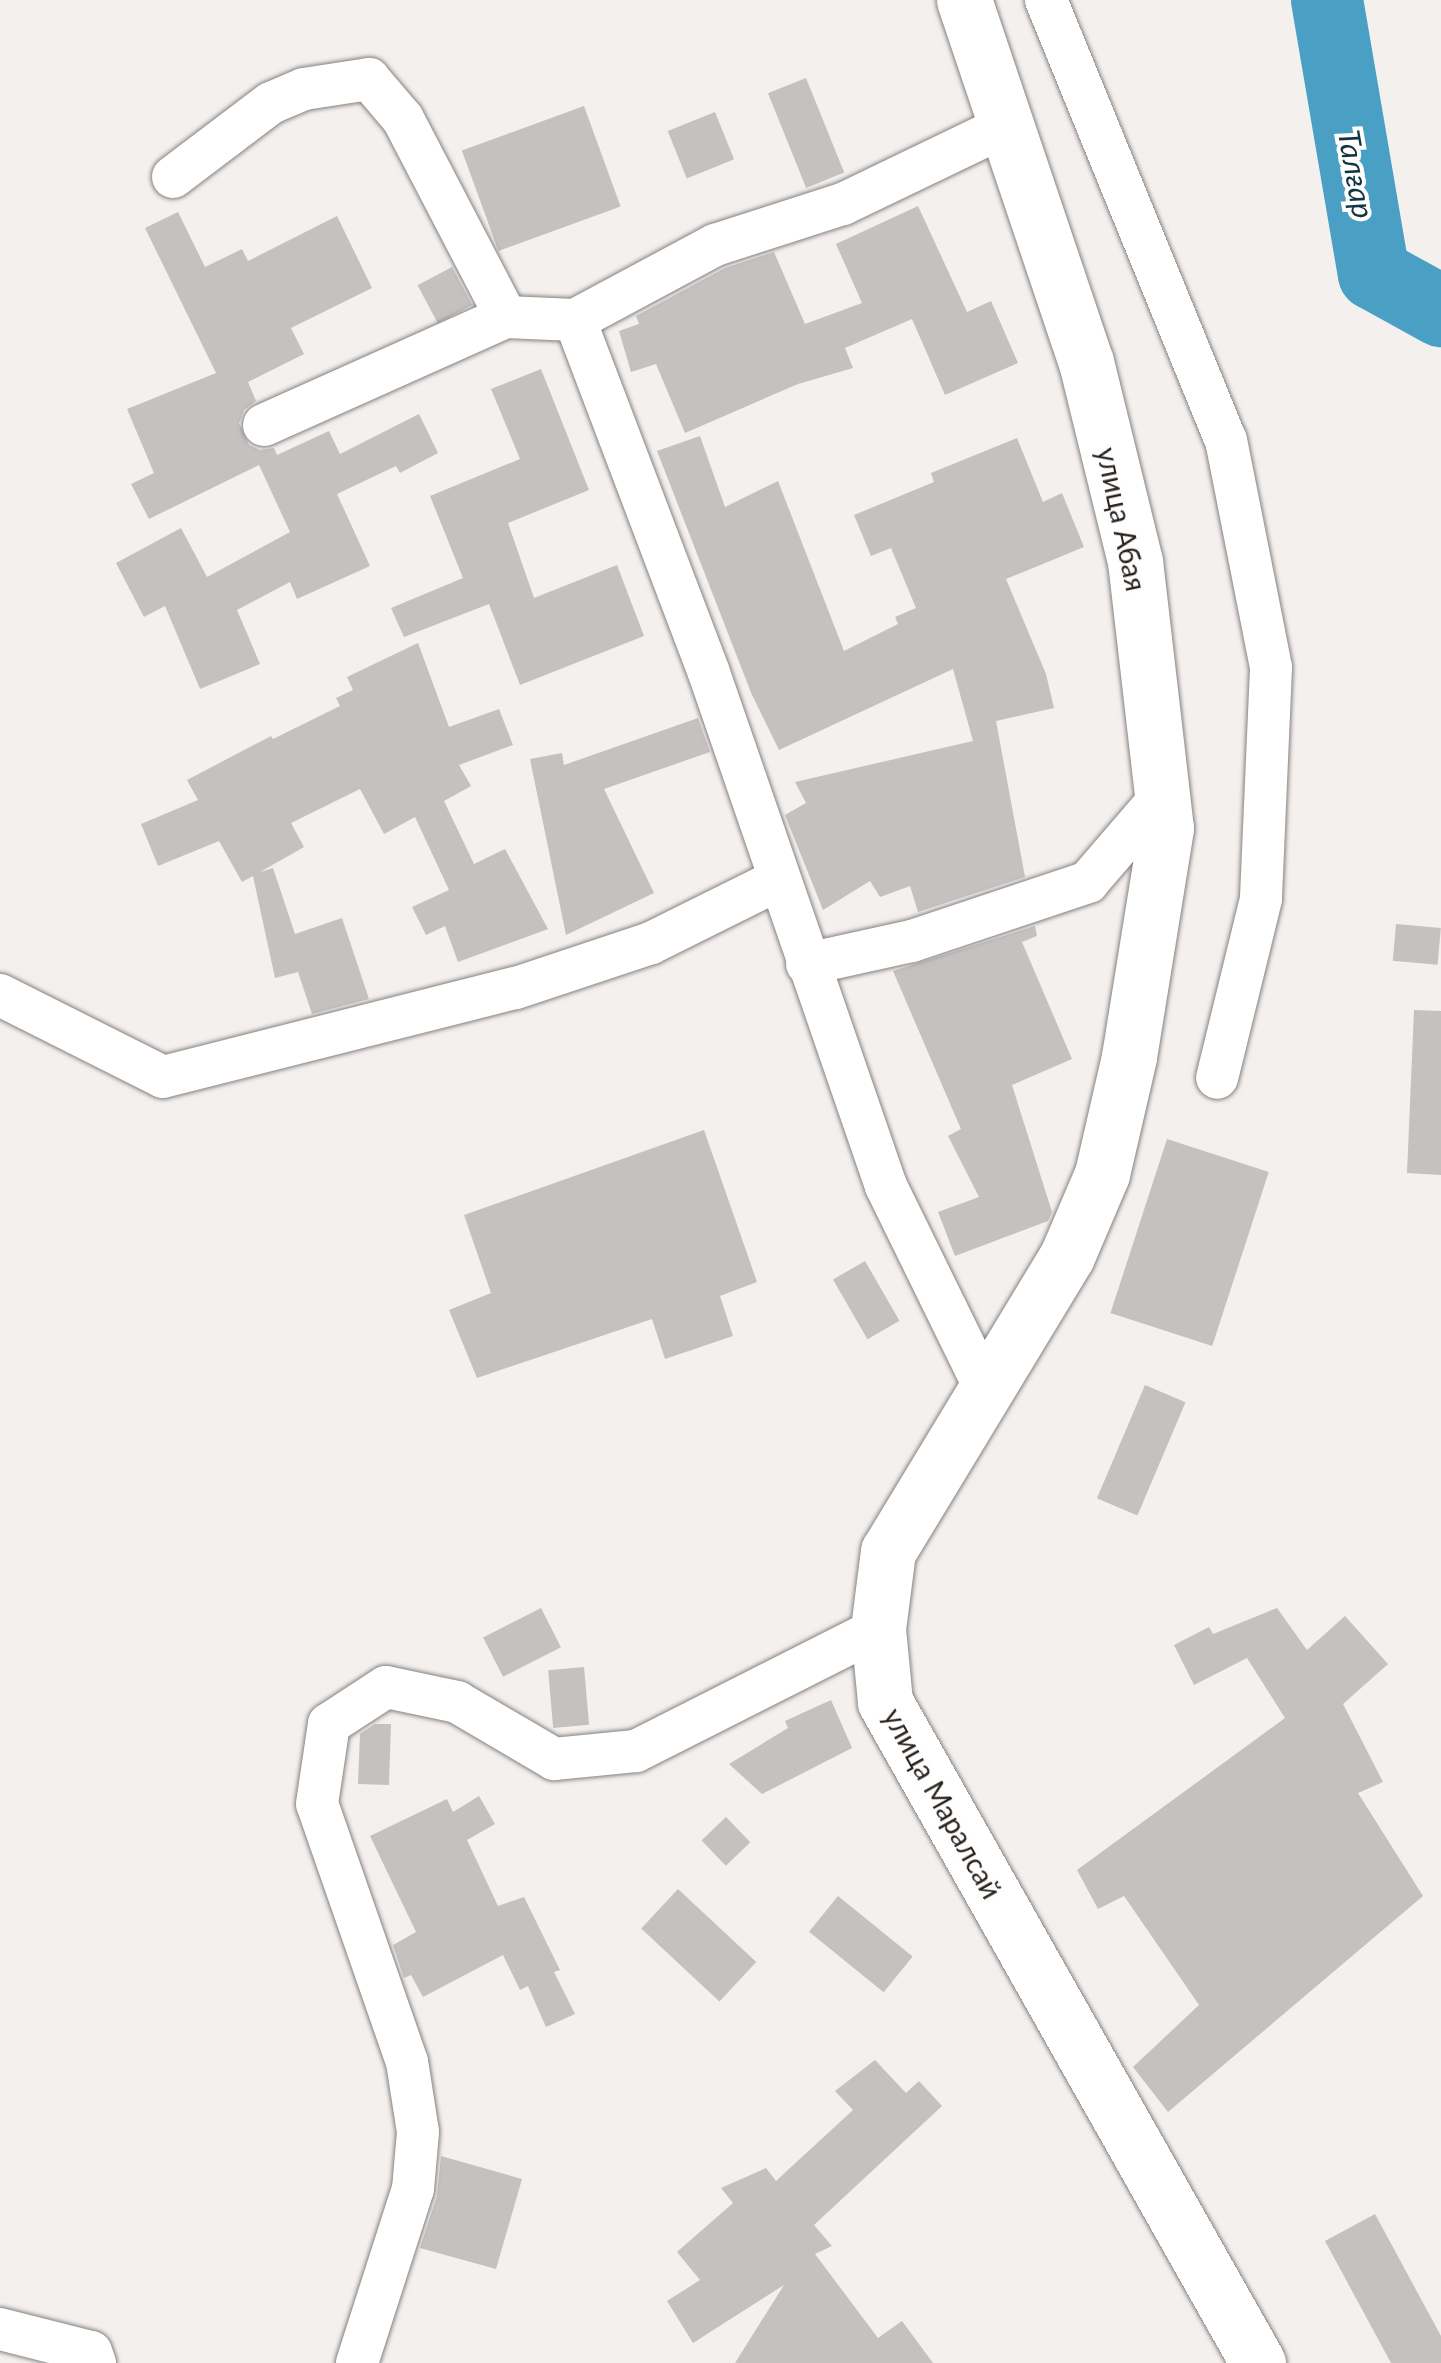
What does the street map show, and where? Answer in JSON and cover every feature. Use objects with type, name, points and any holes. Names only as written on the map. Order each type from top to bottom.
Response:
[{"type":"street","name":"улица Абая","points":[[964,0],[1086,362],[1135,561],[1166,828],[1129,1057]]},
{"type":"street","points":[[1046,0],[1226,440],[1271,668],[1261,899],[1216,1078]]},
{"type":"street","points":[[174,176],[271,103],[304,88],[369,79],[402,118],[506,317]]},
{"type":"street","points":[[264,425],[506,317],[575,320],[715,245],[843,204],[1007,125]]},
{"type":"street","points":[[575,320],[708,670],[886,1186],[986,1390]]},
{"type":"street","points":[[807,964],[912,941],[1088,882],[1162,796]]},
{"type":"street","points":[[0,995],[164,1077],[516,988],[651,942],[778,880]]},
{"type":"street","name":"улица Маралсай","points":[[1129,1057],[1102,1174],[1066,1256],[888,1551],[878,1629],[885,1702],[1258,2363]]},
{"type":"street","points":[[357,2363],[413,2189],[418,2132],[407,2062],[317,1804],[329,1724],[386,1688],[458,1702],[554,1758],[636,1751],[878,1629]]},
{"type":"street","points":[[0,2329],[90,2352],[95,2363]]},
{"type":"building","points":[[806,78],[844,173],[806,188],[768,93]]},
{"type":"building","points":[[584,106],[621,207],[498,251],[462,150]]},
{"type":"building","points":[[715,112],[734,159],[687,178],[668,131]]},
{"type":"building","points":[[918,206],[967,312],[991,301],[1018,363],[945,395],[912,319],[845,348],[853,368],[798,384],[685,433],[656,364],[631,372],[619,331],[639,324],[636,316],[725,268],[774,252],[805,324],[862,303],[836,244]]},
{"type":"building","points":[[178,212],[205,267],[242,249],[248,261],[337,216],[372,288],[291,328],[304,354],[248,382],[256,401],[244,410],[239,423],[249,445],[260,450],[274,448],[277,455],[329,431],[340,454],[419,414],[438,453],[400,473],[396,466],[337,494],[370,566],[297,599],[290,582],[237,610],[260,664],[200,689],[165,606],[144,617],[116,563],[181,528],[207,577],[290,532],[259,465],[149,519],[131,484],[154,473],[127,409],[216,373],[145,228]]},
{"type":"building","points":[[452,267],[472,305],[438,323],[418,285]]},
{"type":"building","points":[[541,369],[589,490],[508,523],[534,598],[617,565],[644,636],[520,685],[489,604],[404,637],[391,608],[463,578],[430,496],[520,459],[491,389]]},
{"type":"building","points":[[700,436],[725,507],[778,481],[844,651],[898,624],[895,617],[916,608],[891,548],[871,556],[854,515],[934,482],[931,473],[1017,438],[1043,502],[1062,493],[1084,547],[1006,579],[1046,674],[1054,708],[996,721],[1025,877],[918,912],[910,886],[880,897],[870,881],[823,910],[785,815],[806,803],[795,782],[973,741],[953,669],[779,750],[752,695],[657,451]]},
{"type":"building","points":[[418,643],[449,727],[499,709],[513,745],[459,765],[471,786],[444,801],[474,864],[505,849],[548,929],[458,962],[445,926],[426,935],[412,907],[449,890],[415,817],[384,834],[360,789],[291,823],[304,847],[260,872],[273,868],[295,934],[342,918],[369,999],[312,1014],[298,972],[275,978],[253,876],[242,882],[219,841],[158,866],[141,824],[198,800],[187,780],[271,736],[273,739],[340,706],[336,698],[353,690],[347,677]]},
{"type":"building","points":[[698,718],[710,752],[604,789],[654,893],[566,935],[530,759],[562,753],[564,765]]},
{"type":"building","points":[[1396,924],[1441,928],[1438,965],[1393,961]]},
{"type":"building","points":[[1035,926],[1037,936],[1022,942],[1072,1059],[1012,1085],[1052,1212],[1048,1221],[955,1256],[938,1212],[979,1197],[948,1136],[961,1129],[893,971]]},
{"type":"building","points":[[1414,1010],[1441,1011],[1441,1175],[1407,1173]]},
{"type":"building","points":[[704,1130],[757,1282],[720,1296],[733,1336],[665,1359],[652,1319],[477,1378],[449,1310],[491,1293],[464,1215]]},
{"type":"building","points":[[1167,1139],[1269,1172],[1212,1346],[1110,1313]]},
{"type":"building","points":[[865,1261],[900,1321],[867,1339],[833,1280]]},
{"type":"building","points":[[1145,1385],[1186,1402],[1137,1515],[1097,1498]]},
{"type":"building","points":[[541,1608],[561,1647],[503,1677],[483,1638]]},
{"type":"building","points":[[1277,1608],[1307,1650],[1345,1616],[1388,1664],[1343,1704],[1383,1782],[1358,1793],[1423,1896],[1168,2112],[1133,2067],[1199,2005],[1124,1896],[1098,1909],[1077,1870],[1285,1718],[1247,1658],[1194,1685],[1174,1645],[1209,1627],[1213,1634]]},
{"type":"building","points":[[584,1667],[589,1725],[553,1728],[548,1670]]},
{"type":"building","points":[[831,1700],[852,1748],[762,1794],[729,1764],[788,1728],[785,1721]]},
{"type":"building","points":[[375,1724],[391,1724],[389,1785],[358,1784],[360,1734]]},
{"type":"building","points":[[479,1796],[495,1824],[467,1840],[498,1906],[524,1897],[560,1970],[554,1972],[575,2014],[546,2027],[528,1986],[520,1990],[503,1955],[423,1997],[411,1975],[404,1978],[393,1945],[416,1932],[370,1836],[447,1799],[453,1812]]},
{"type":"building","points":[[726,1817],[750,1842],[726,1866],[702,1841]]},
{"type":"building","points":[[678,1889],[756,1962],[719,2001],[641,1928]]},
{"type":"building","points":[[838,1896],[913,1956],[884,1992],[809,1932]]},
{"type":"building","points":[[875,2060],[906,2093],[919,2081],[942,2106],[814,2225],[832,2246],[815,2254],[878,2338],[902,2321],[933,2363],[735,2363],[784,2285],[693,2343],[667,2301],[700,2280],[677,2252],[733,2203],[721,2188],[766,2168],[776,2181],[853,2110],[835,2091]]},
{"type":"building","points":[[441,2156],[522,2179],[496,2269],[420,2248],[437,2196]]},
{"type":"building","points":[[1375,2214],[1441,2336],[1441,2363],[1391,2363],[1325,2241]]},
{"type":"waterway","name":"Талғар","points":[[1327,0],[1374,274],[1441,311]]}]
